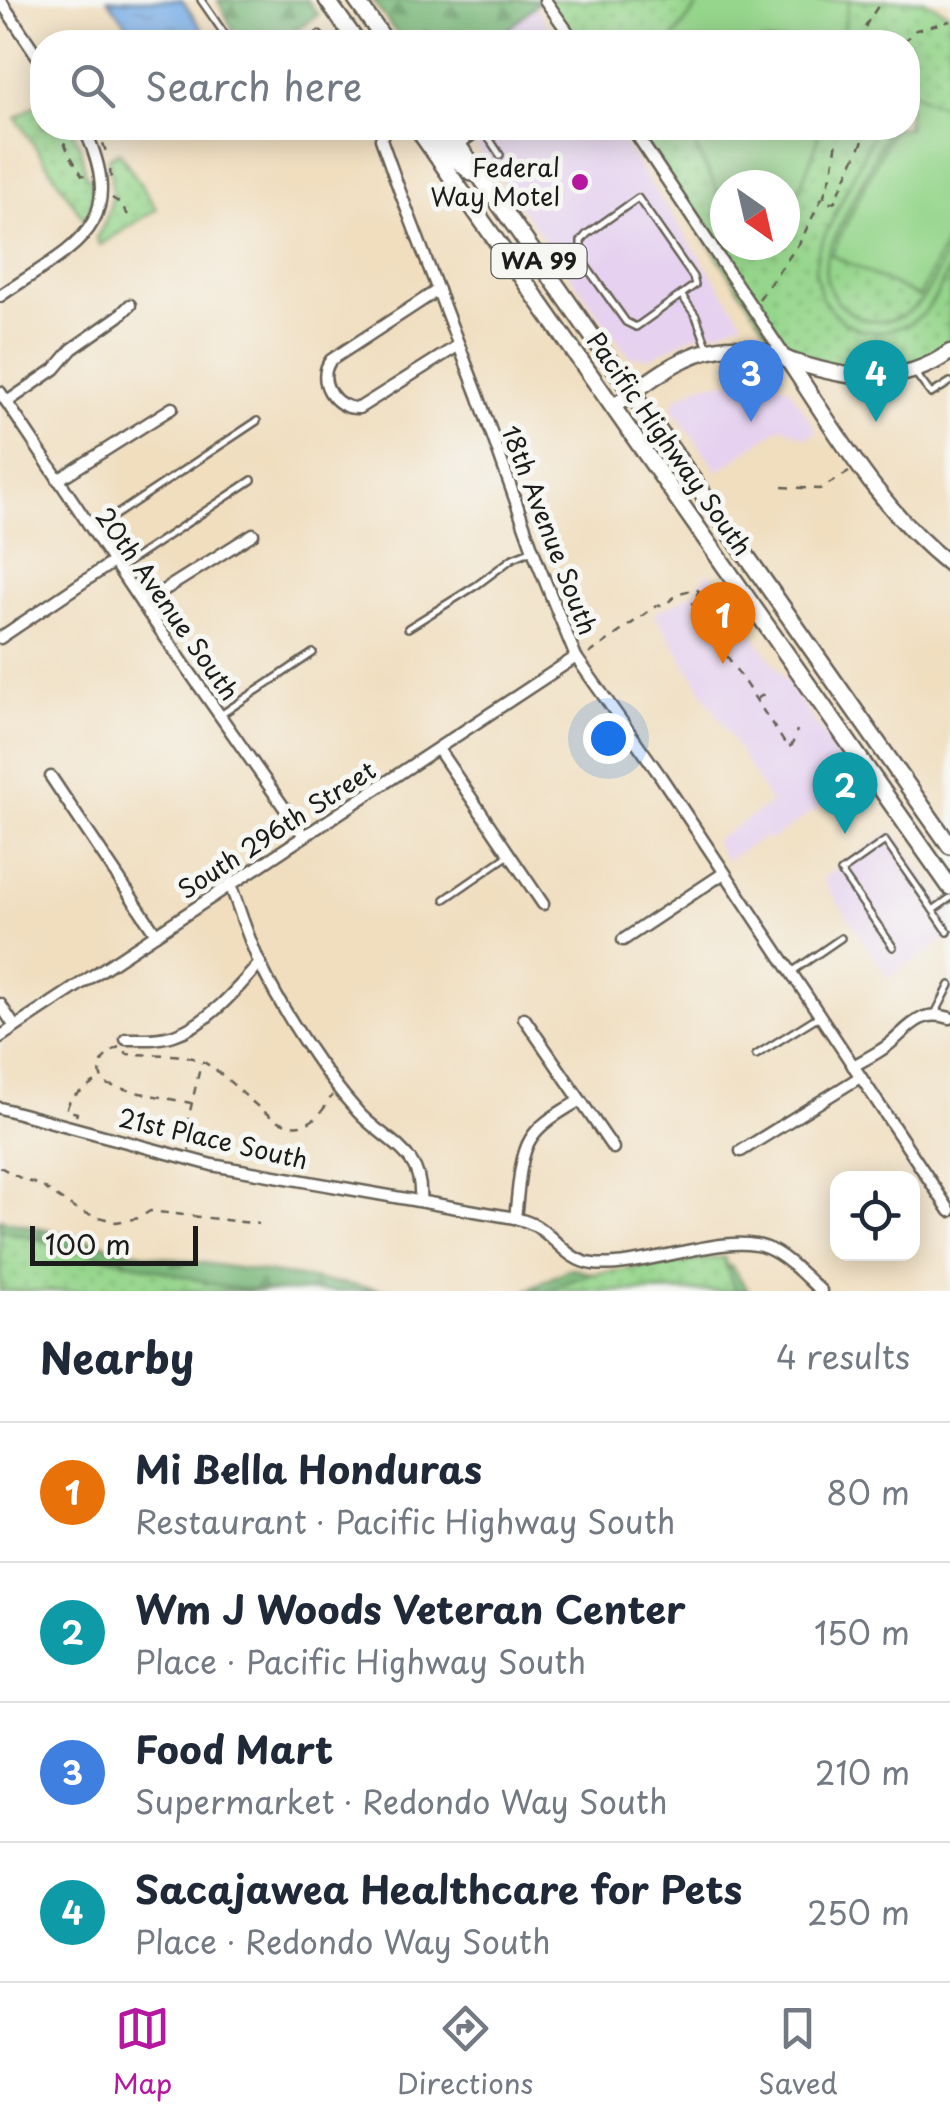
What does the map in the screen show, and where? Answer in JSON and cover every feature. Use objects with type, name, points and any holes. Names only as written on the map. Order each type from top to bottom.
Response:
[{"type":"main road","points":[[327,0],[348,30]]},
{"type":"main road","points":[[356,0],[377,30]]},
{"type":"main road","name":"Pacific Highway South","points":[[425,140],[950,887]]},
{"type":"main road","points":[[440,140],[466,171],[480,176]]},
{"type":"main road","name":"Pacific Highway South","points":[[455,140],[950,846]]},
{"type":"main road","points":[[613,407],[678,362],[709,350],[758,349],[820,369],[860,376],[914,371],[950,352]]},
{"type":"main road","points":[[786,359],[894,514],[950,565]]},
{"type":"main road","points":[[908,826],[950,870]]},
{"type":"street","points":[[0,0],[30,45]]},
{"type":"street","points":[[546,0],[567,30]]},
{"type":"street","points":[[0,296],[74,245],[95,220],[101,196],[89,140]]},
{"type":"street","name":"18th Avenue South","points":[[382,140],[533,550],[578,659],[659,774],[950,1212]]},
{"type":"street","points":[[640,140],[786,359]]},
{"type":"street","points":[[438,290],[331,360],[325,366],[324,381],[341,405],[359,408],[459,345]]},
{"type":"street","points":[[3,397],[55,368],[72,349],[130,305]]},
{"type":"street","name":"20th Avenue South","points":[[3,397],[304,836]]},
{"type":"street","points":[[58,480],[172,408]]},
{"type":"street","points":[[142,604],[253,534]]},
{"type":"street","points":[[0,638],[116,565]]},
{"type":"street","name":"South 296th Street","points":[[0,1037],[578,659]]},
{"type":"street","points":[[438,750],[543,904]]},
{"type":"street","points":[[51,777],[156,934]]},
{"type":"street","points":[[623,940],[724,873]]},
{"type":"street","points":[[230,884],[260,963],[294,1024],[352,1104],[414,1162],[419,1174],[420,1201]]},
{"type":"street","points":[[126,1039],[163,1038],[186,1030],[260,963]]},
{"type":"street","points":[[0,1004],[15,1027]]},
{"type":"street","points":[[852,1066],[884,1049],[920,1020],[935,1014],[950,1018]]},
{"type":"street","points":[[524,1018],[613,1148]]},
{"type":"street","points":[[741,1152],[860,1076]]},
{"type":"street","points":[[580,1100],[544,1124],[530,1139],[515,1218],[538,1227],[570,1255],[588,1263],[614,1263],[733,1244],[767,1248],[821,1291]]},
{"type":"street","name":"21st Place South","points":[[0,1108],[212,1165],[515,1218]]},
{"type":"lane","points":[[201,0],[222,30]]},
{"type":"lane","points":[[459,146],[467,140]]},
{"type":"lane","points":[[490,140],[500,156]]},
{"type":"lane","points":[[638,198],[695,281],[693,288],[642,324],[631,325],[582,258],[581,240],[638,198]]},
{"type":"lane","points":[[552,279],[582,258]]},
{"type":"lane","points":[[682,296],[696,316],[709,350]]},
{"type":"lane","points":[[914,371],[931,394],[950,382]]},
{"type":"lane","points":[[92,530],[257,421]]},
{"type":"lane","points":[[116,565],[252,480]]},
{"type":"lane","points":[[408,628],[478,585],[513,558],[533,550]]},
{"type":"lane","points":[[219,715],[313,653]]},
{"type":"lane","points":[[892,947],[841,872],[886,841],[948,932]]},
{"type":"lane","points":[[445,899],[510,855]]},
{"type":"lane","points":[[933,910],[950,898]]},
{"type":"lane","points":[[790,972],[841,938]]},
{"type":"lane","points":[[935,1014],[950,985]]},
{"type":"lane","points":[[756,1055],[819,1016]]},
{"type":"path","points":[[864,30],[882,0]]},
{"type":"path","points":[[916,30],[950,20]]},
{"type":"path","points":[[63,140],[82,175],[88,176]]},
{"type":"path","points":[[101,140],[112,179],[111,198],[128,215]]},
{"type":"path","points":[[759,299],[800,242],[824,195],[837,140]]},
{"type":"path","points":[[824,195],[830,204],[835,201],[863,140]]},
{"type":"path","points":[[782,486],[820,489],[858,464]]},
{"type":"path","points":[[578,659],[656,606],[696,589],[700,591],[692,603],[788,748],[797,730]]},
{"type":"path","points":[[756,700],[770,690]]},
{"type":"path","points":[[72,1127],[77,1113],[66,1110],[72,1098],[100,1080],[107,1054],[126,1045],[126,1054],[201,1061],[226,1076],[246,1098],[284,1125],[298,1126],[313,1120],[333,1092]]},
{"type":"path","points":[[186,1158],[194,1130],[186,1128],[201,1061]]},
{"type":"path","points":[[100,1073],[105,1084],[112,1087],[191,1103]]},
{"type":"path","points":[[0,1167],[40,1185],[78,1211],[116,1222],[150,1212],[259,1224]]},
{"type":"shaded area","points":[[535,6],[550,30],[508,30]]},
{"type":"shaded area","points":[[472,140],[621,140],[743,321],[694,335],[650,358],[629,356]]},
{"type":"shaded area","points":[[755,377],[788,386],[817,431],[807,438],[782,426],[718,471],[673,410],[675,399],[700,385]]},
{"type":"shaded area","points":[[709,571],[857,782],[769,841],[766,836],[725,861],[714,841],[771,803],[654,612],[697,591]]},
{"type":"shaded area","points":[[893,831],[950,913],[950,937],[889,978],[822,879]]},
{"type":"green space","points":[[218,0],[307,0],[318,15],[296,30],[233,30]]},
{"type":"green space","points":[[372,0],[541,0],[507,30],[394,30]]},
{"type":"green space","points":[[545,0],[924,0],[950,14],[950,352],[892,377],[786,359],[720,260],[800,260],[800,170],[710,170],[710,245],[640,140],[920,140],[920,30],[566,30]]},
{"type":"green space","points":[[702,0],[849,0],[843,30],[680,30]]},
{"type":"green space","points":[[920,96],[950,110],[950,233],[919,297],[831,255],[887,140],[920,140]]},
{"type":"green space","points":[[30,109],[30,139],[16,118]]},
{"type":"green space","points":[[31,140],[77,140],[86,178],[91,177],[92,200],[85,221]]},
{"type":"green space","points":[[694,140],[818,140],[800,187],[800,170],[710,170],[710,176]]},
{"type":"green space","points":[[870,140],[882,140],[827,256],[826,278],[832,293],[841,305],[867,320],[897,318],[924,296],[950,243],[950,267],[924,313],[908,325],[880,332],[860,330],[842,321],[822,299],[815,270],[818,250]]},
{"type":"green space","points":[[119,152],[157,209],[100,245],[96,238],[111,200],[108,158]]},
{"type":"green space","points":[[0,1219],[148,1255],[393,1291],[0,1291]]},
{"type":"green space","points":[[0,1230],[225,1287],[268,1291],[0,1291]]},
{"type":"green space","points":[[724,1257],[734,1291],[544,1291],[591,1274]]},
{"type":"green space","points":[[731,1266],[749,1291],[525,1291],[571,1268],[617,1280]]},
{"type":"water","points":[[108,0],[182,0],[203,30],[132,30]]},
{"type":"place","name":"Federal Way Motel","points":[[580,182]]},
{"type":"place","name":"Food Mart","points":[[751,422]]},
{"type":"place","name":"Sacajawea Healthcare for Pets","points":[[876,422]]},
{"type":"place","name":"Mi Bella Honduras","points":[[723,664]]},
{"type":"place","name":"Wm J Woods Veteran Center","points":[[845,834]]}]
